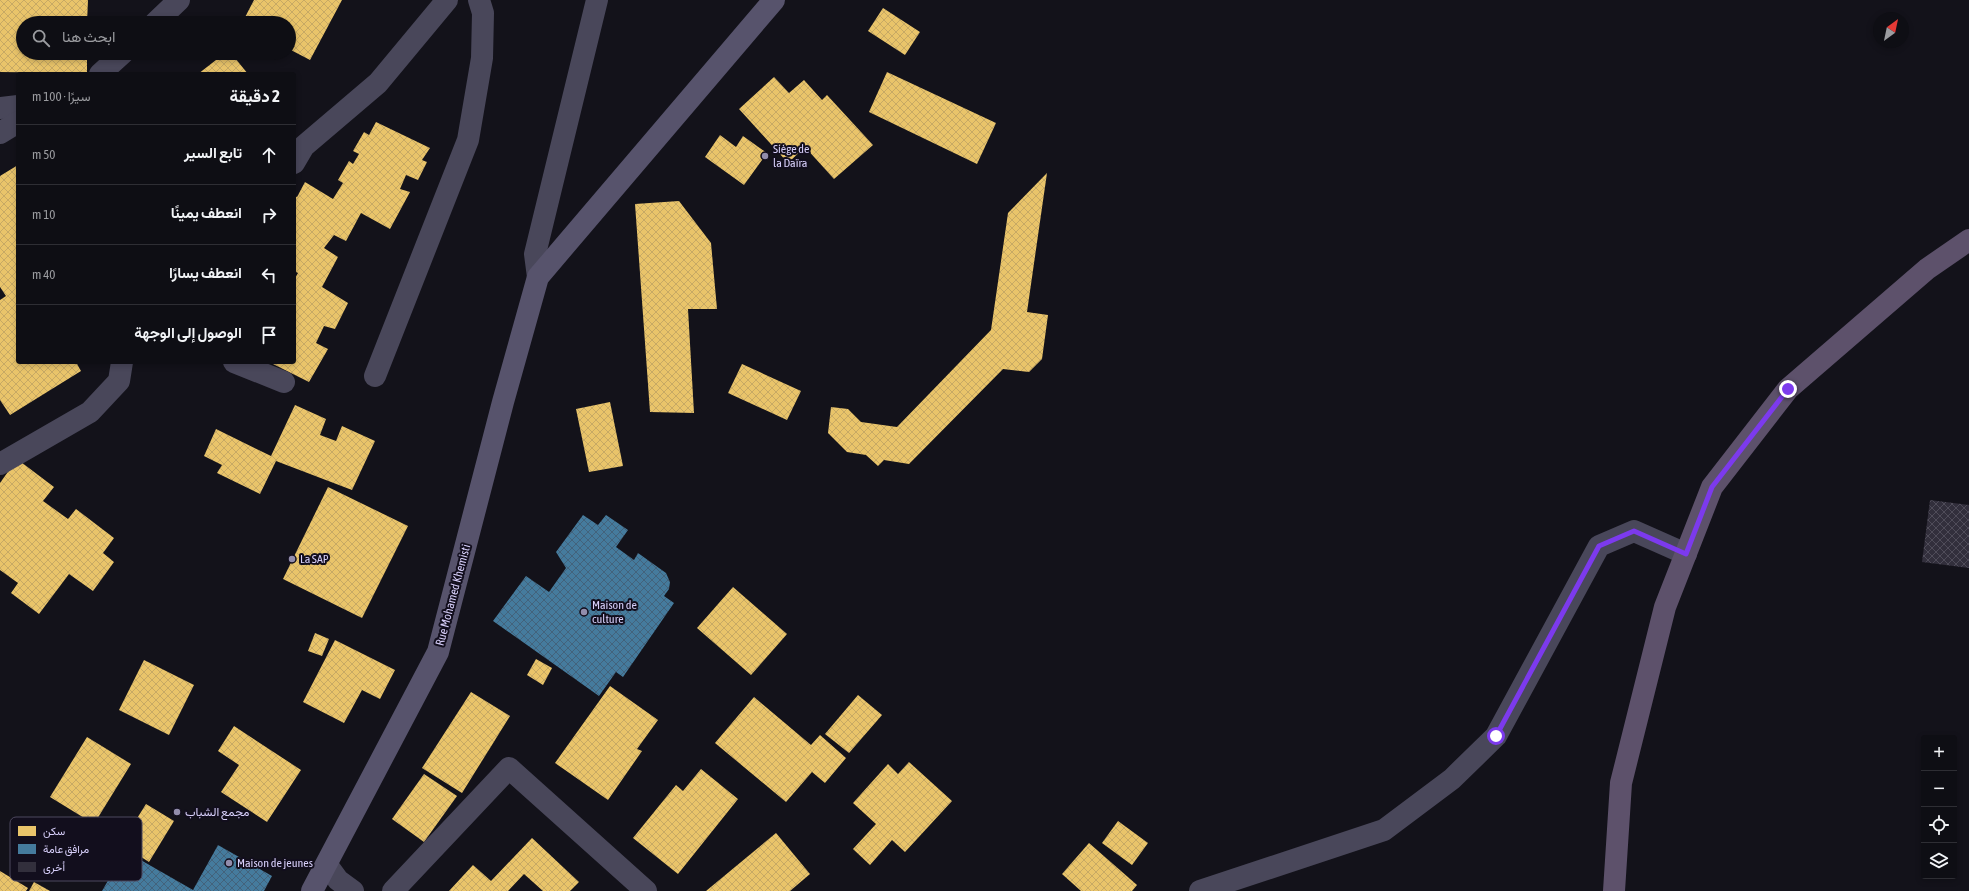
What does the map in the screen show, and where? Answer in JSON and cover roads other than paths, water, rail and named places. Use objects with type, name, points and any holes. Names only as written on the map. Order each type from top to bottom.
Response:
[{"type":"main road","points":[[538,277],[774,0]]},
{"type":"main road","points":[[1614,891],[1621,783],[1665,607],[1712,487],[1788,389],[1927,269],[1969,240]]},
{"type":"main road","name":"Rue Mohamed Khemisti","points":[[312,891],[438,652],[503,402],[538,277]]},
{"type":"street","points":[[162,16],[179,0]]},
{"type":"street","points":[[296,160],[304,146],[378,83],[447,0]]},
{"type":"street","points":[[375,376],[468,140],[482,58],[483,13],[479,0]]},
{"type":"street","points":[[538,277],[535,254],[597,0]]},
{"type":"street","points":[[102,72],[115,60]]},
{"type":"street","points":[[0,108],[16,106]]},
{"type":"street","points":[[0,132],[16,123]]},
{"type":"street","points":[[0,464],[90,412],[119,381],[122,364]]},
{"type":"street","points":[[239,364],[284,382]]},
{"type":"street","points":[[1200,891],[1384,830],[1452,779],[1496,736],[1599,546],[1634,531],[1686,554]]},
{"type":"street","points":[[393,891],[509,768],[646,891]]},
{"type":"street","points":[[327,865],[338,880],[353,891]]},
{"type":"place","name":"Siège de la Daïra","points":[[765,156]]},
{"type":"place","name":"La SAP","points":[[292,559]]},
{"type":"place","name":"Maison de culture","points":[[584,612]]},
{"type":"place","name":"مجمع الشباب","points":[[177,812]]},
{"type":"place","name":"Maison de jeunes","points":[[229,863]]}]
